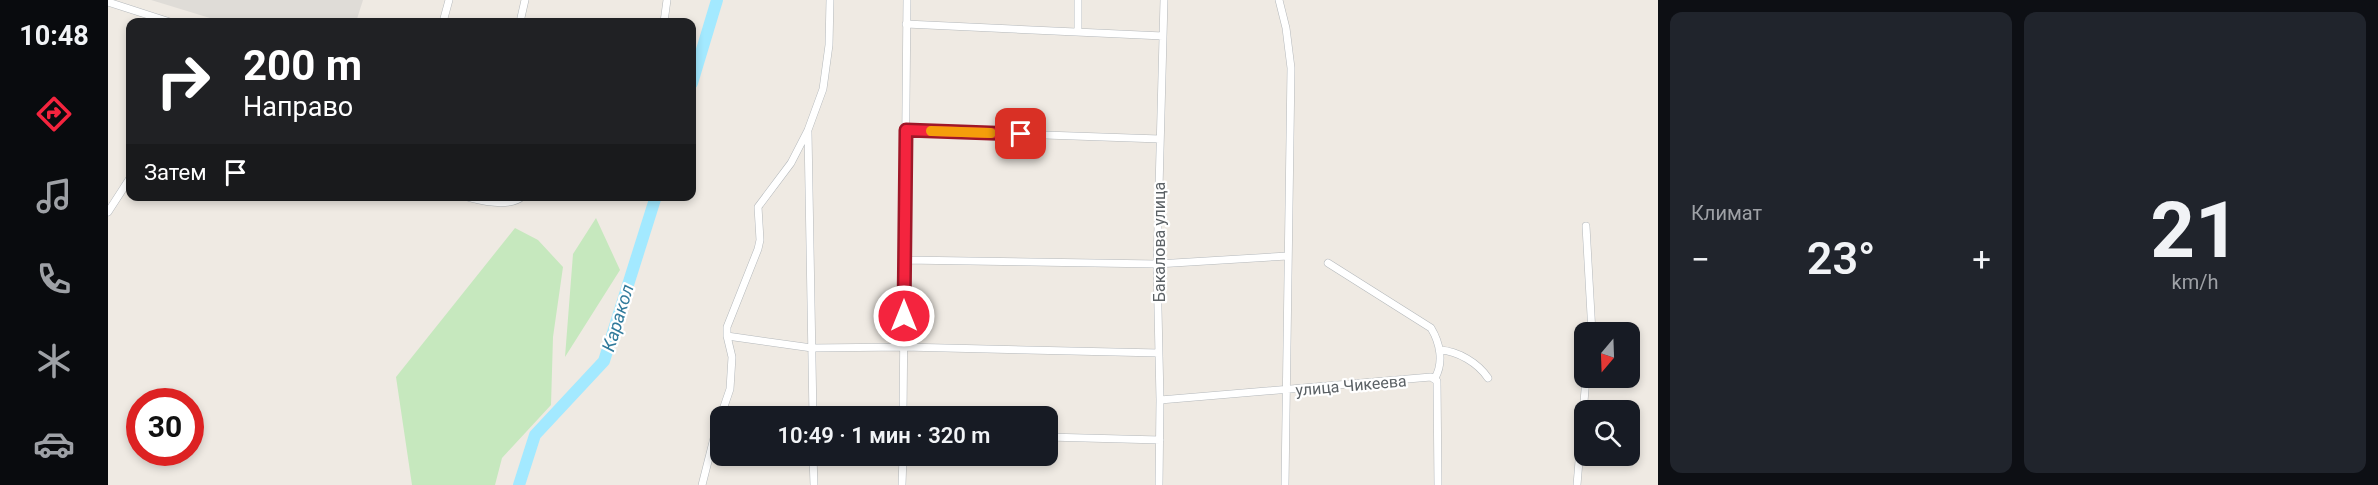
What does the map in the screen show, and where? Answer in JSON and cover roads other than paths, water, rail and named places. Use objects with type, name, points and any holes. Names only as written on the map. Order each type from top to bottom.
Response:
[{"type":"street","points":[[444,18],[449,0]]},
{"type":"street","points":[[521,18],[525,0]]},
{"type":"street","points":[[665,18],[667,0]]},
{"type":"street","points":[[702,485],[716,430],[730,389],[732,357],[726,336],[732,313],[758,249],[760,240],[758,207],[791,163],[808,130],[827,68],[830,0]]},
{"type":"street","points":[[903,406],[907,0]]},
{"type":"street","points":[[1078,0],[1078,32]]},
{"type":"street","name":"Бакалова улица","points":[[1159,485],[1157,264],[1164,0]]},
{"type":"street","points":[[1279,0],[1286,28],[1291,68],[1285,485]]},
{"type":"street","points":[[108,2],[158,18]]},
{"type":"street","points":[[906,24],[1163,36]]},
{"type":"street","points":[[808,130],[813,406]]},
{"type":"street","points":[[906,130],[1160,140]]},
{"type":"street","points":[[108,212],[126,184]]},
{"type":"street","points":[[1586,226],[1592,322]]},
{"type":"street","points":[[905,260],[1157,264],[1288,256]]},
{"type":"street","points":[[1328,263],[1431,328],[1438,339],[1440,350],[1438,372],[1435,378],[1438,485]]},
{"type":"street","points":[[726,336],[812,348],[904,347],[1159,353]]},
{"type":"street","points":[[1440,350],[1448,350],[1480,366],[1488,378]]},
{"type":"street","name":"улица Чикеева","points":[[1160,400],[1435,378]]},
{"type":"street","points":[[1577,485],[1585,388]]},
{"type":"street","points":[[1058,437],[1160,440]]},
{"type":"street","points":[[813,466],[814,485]]},
{"type":"street","points":[[903,466],[903,485]]},
{"type":"waterway","name":"Каракол","points":[[696,70],[717,0]]},
{"type":"waterway","name":"Каракол","points":[[519,485],[535,435],[604,361],[654,201]]}]
